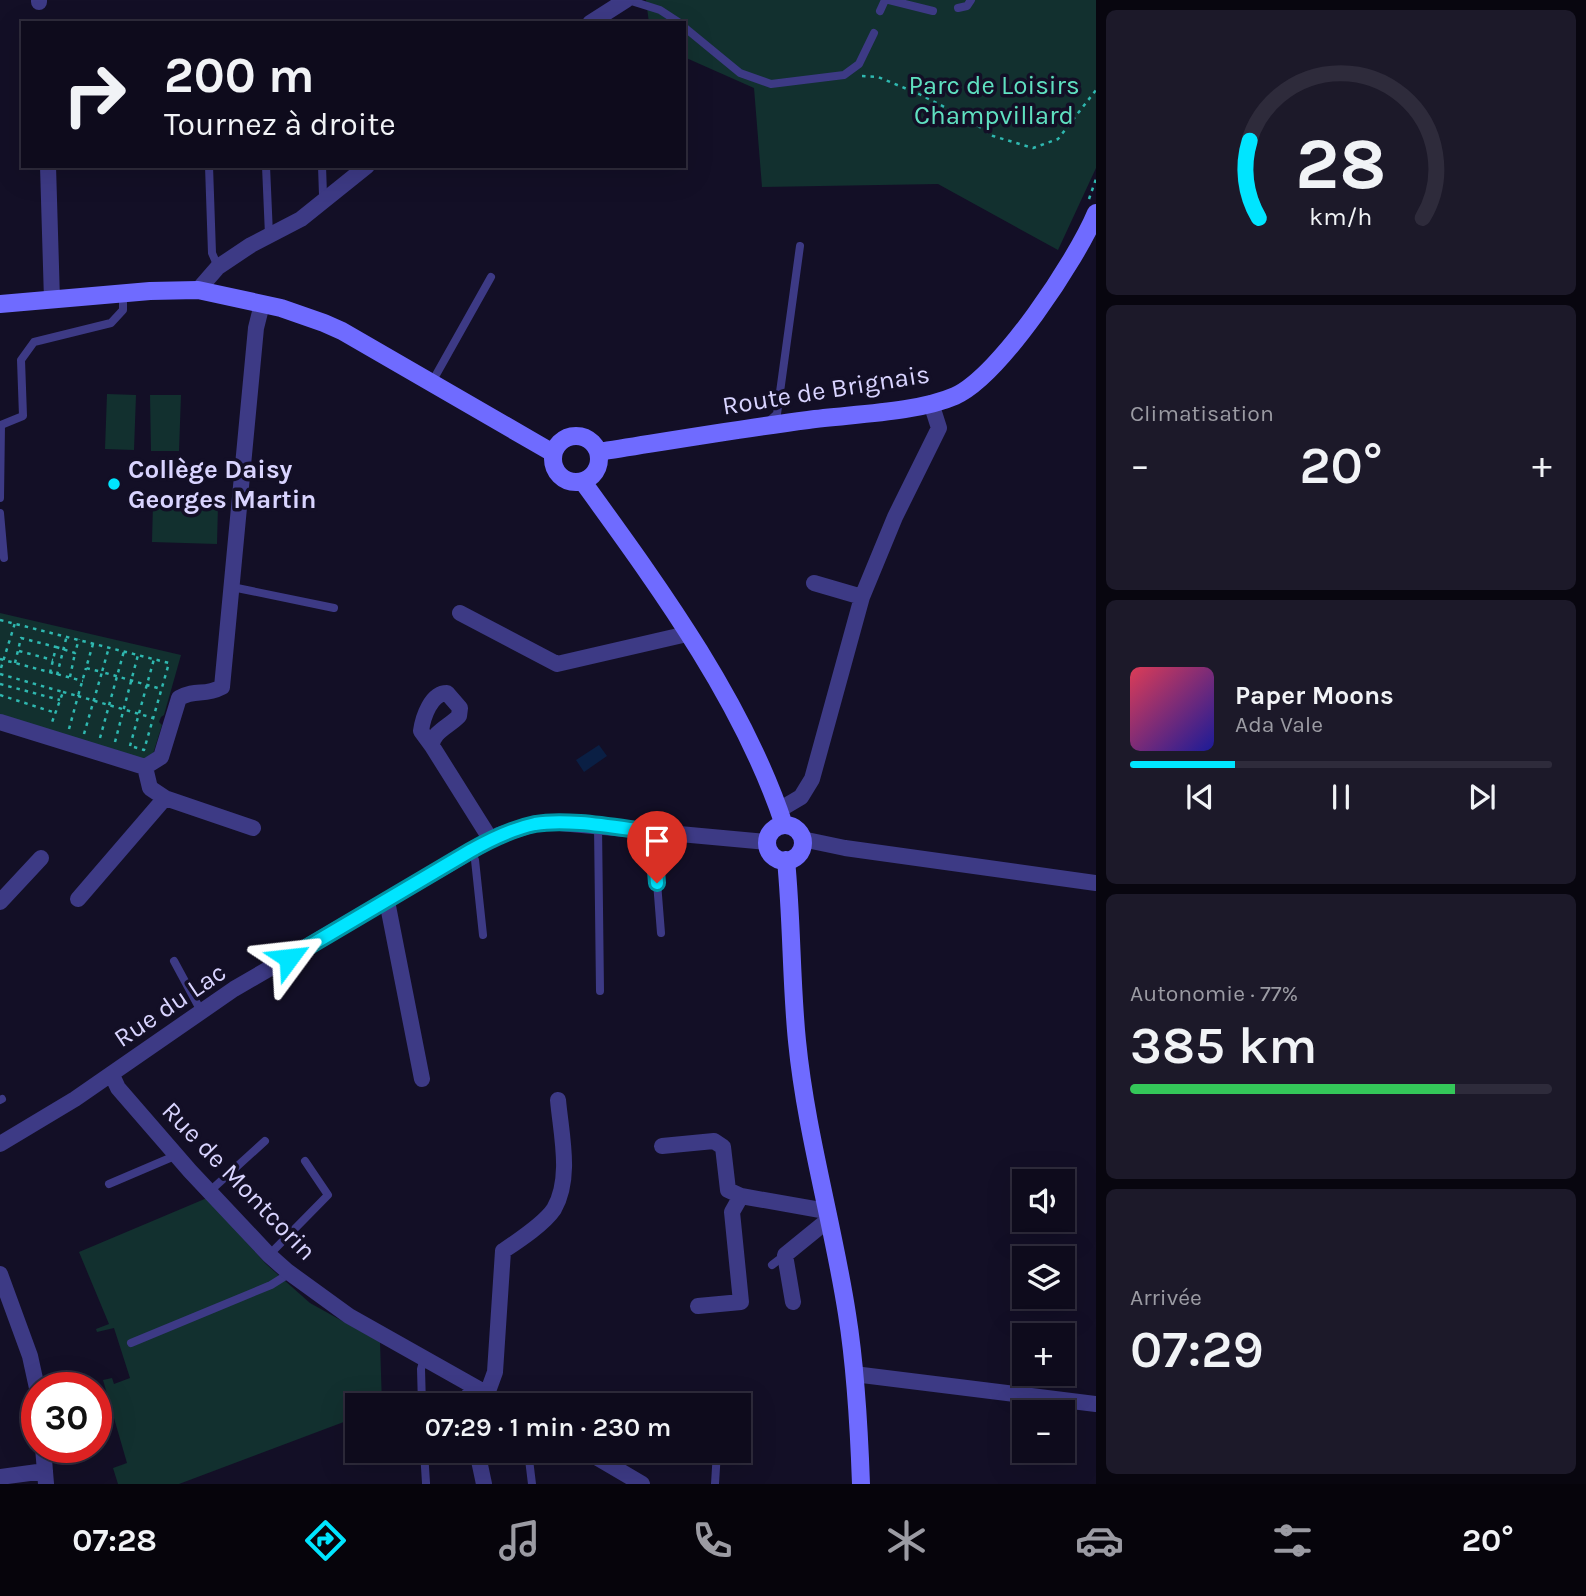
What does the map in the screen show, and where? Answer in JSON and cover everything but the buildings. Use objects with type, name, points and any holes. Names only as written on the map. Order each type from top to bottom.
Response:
[{"type":"street","points":[[593,21],[627,0]]},
{"type":"street","points":[[48,168],[52,300]]},
{"type":"street","points":[[198,290],[218,267],[269,235],[301,219],[365,168]]},
{"type":"street","name":"Route de Brignais","points":[[591,442],[763,426],[931,403],[955,396],[977,382],[1001,356],[1056,286],[1092,209]]},
{"type":"street","points":[[0,304],[180,289],[198,290],[262,304],[324,323],[553,453]]},
{"type":"street","points":[[0,722],[145,767],[161,757],[179,698],[190,692],[209,694],[222,687],[256,328],[262,304]]},
{"type":"street","points":[[583,482],[626,541],[711,670],[748,738],[782,818],[796,829],[802,839],[801,850],[786,860],[773,856],[767,842],[773,830],[782,818],[801,797],[812,779],[862,597],[895,517],[939,428],[931,403]]},
{"type":"street","points":[[567,438],[591,442],[600,459],[595,473],[583,482],[563,479],[554,467],[553,453],[561,442],[567,438]]},
{"type":"street","points":[[814,583],[862,597]]},
{"type":"street","points":[[460,613],[557,664],[687,634]]},
{"type":"street","points":[[432,746],[491,840]]},
{"type":"street","points":[[145,767],[150,788],[165,798],[253,828]]},
{"type":"street","points":[[78,899],[165,798]]},
{"type":"street","name":"Rue du Lac","points":[[0,1144],[112,1075],[201,1011],[470,851],[517,828],[559,822],[767,842]]},
{"type":"street","points":[[802,839],[845,848],[1096,883]]},
{"type":"street","points":[[0,902],[41,858]]},
{"type":"street","points":[[786,860],[792,918],[797,1042],[847,1314],[859,1415],[861,1484]]},
{"type":"street","points":[[387,901],[422,1079]]},
{"type":"street","name":"Rue de Montcorin","points":[[112,1075],[118,1088],[177,1155],[269,1255],[290,1273],[349,1315],[485,1393]]},
{"type":"street","points":[[474,1393],[495,1372],[503,1251],[554,1209],[564,1176],[558,1100]]},
{"type":"street","points":[[662,1146],[714,1141],[723,1147],[727,1191],[827,1215]]},
{"type":"street","points":[[698,1306],[741,1302],[732,1212],[741,1196]]},
{"type":"street","points":[[793,1302],[779,1260],[827,1215]]},
{"type":"street","points":[[0,1274],[5,1301],[30,1356],[34,1372]]},
{"type":"street","points":[[854,1374],[1096,1404]]},
{"type":"street","points":[[480,1463],[484,1484]]},
{"type":"street","points":[[606,1463],[642,1484]]},
{"type":"street","points":[[0,1477],[45,1478]]},
{"type":"lane","points":[[627,0],[660,10],[677,21]]},
{"type":"lane","points":[[880,11],[887,0],[933,11]]},
{"type":"lane","points":[[958,8],[967,6],[971,0]]},
{"type":"lane","points":[[686,29],[740,73],[771,84],[844,75],[859,64],[874,33]]},
{"type":"lane","points":[[209,168],[212,253],[218,267]]},
{"type":"lane","points":[[267,168],[269,235]]},
{"type":"lane","points":[[322,168],[323,195],[326,200]]},
{"type":"lane","points":[[763,426],[777,414],[800,246]]},
{"type":"lane","points":[[432,383],[491,276]]},
{"type":"lane","points":[[0,498],[1,425],[23,416],[21,360],[34,342],[111,323],[123,310],[123,294]]},
{"type":"lane","points":[[0,513],[4,558]]},
{"type":"lane","points":[[232,587],[334,608]]},
{"type":"lane","points":[[598,826],[600,991]]},
{"type":"lane","points":[[653,832],[661,933]]},
{"type":"lane","points":[[470,851],[475,860],[484,935]]},
{"type":"lane","points":[[174,961],[201,1011]]},
{"type":"lane","points":[[210,1191],[265,1141]]},
{"type":"lane","points":[[109,1184],[177,1155]]},
{"type":"lane","points":[[269,1255],[328,1195],[305,1161]]},
{"type":"lane","points":[[131,1343],[271,1285],[290,1273]]},
{"type":"lane","points":[[422,1393],[421,1369],[424,1358]]},
{"type":"lane","points":[[425,1463],[426,1483]]},
{"type":"lane","points":[[529,1463],[532,1484]]},
{"type":"lane","points":[[715,1484],[716,1463]]},
{"type":"path","points":[[844,75],[878,77],[968,119],[993,136],[1033,148],[1058,139],[1096,90]]},
{"type":"path","points":[[1092,209],[1096,178]]},
{"type":"path","points":[[0,620],[68,635],[169,663],[144,750],[51,725],[63,692]]},
{"type":"path","points":[[15,623],[0,674],[153,718]]},
{"type":"path","points":[[57,675],[68,635]]},
{"type":"path","points":[[15,663],[21,638],[75,653]]},
{"type":"path","points":[[70,678],[79,639]]},
{"type":"path","points":[[69,730],[93,644]]},
{"type":"path","points":[[50,673],[56,647]]},
{"type":"path","points":[[84,734],[109,647]]},
{"type":"path","points":[[18,651],[53,660]]},
{"type":"path","points":[[100,738],[124,651]]},
{"type":"path","points":[[115,742],[138,655]]},
{"type":"path","points":[[130,746],[154,659]]},
{"type":"path","points":[[2,660],[83,681]]},
{"type":"path","points":[[86,668],[162,689]]},
{"type":"path","points":[[0,684],[60,700]]},
{"type":"path","points":[[0,695],[56,713]]},
{"type":"green space","name":"Parc de Loisirs Champvillard","points":[[646,0],[1096,0],[1096,168],[1058,250],[938,184],[762,187],[754,88],[686,58],[686,21],[649,21]]},
{"type":"green space","points":[[107,394],[136,395],[134,450],[105,449]]},
{"type":"green space","points":[[150,395],[181,395],[179,451],[151,451]]},
{"type":"green space","points":[[153,503],[218,505],[217,544],[152,542]]},
{"type":"green space","points":[[0,613],[181,655],[164,715],[159,722],[162,725],[153,754],[143,759],[0,717]]},
{"type":"green space","points":[[207,1198],[266,1264],[310,1303],[380,1342],[382,1393],[345,1393],[345,1422],[179,1484],[118,1484],[113,1468],[127,1463],[112,1411],[112,1378],[114,1384],[130,1378],[114,1328],[97,1332],[96,1329],[109,1324],[79,1252]]},
{"type":"water","points":[[599,745],[607,756],[584,772],[576,760]]},
{"type":"place","name":"Collège Daisy Georges Martin","points":[[114,484]]},
{"type":"route","points":[[289,958],[499,835],[538,823],[559,822],[653,832],[657,883]]}]
